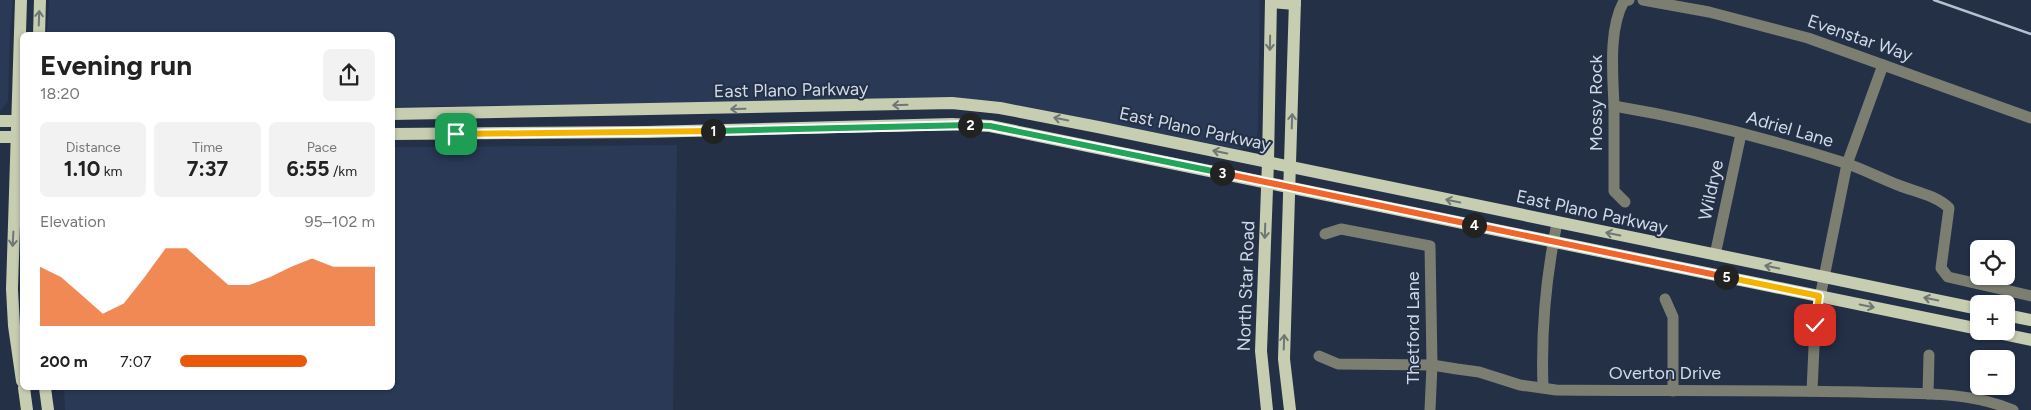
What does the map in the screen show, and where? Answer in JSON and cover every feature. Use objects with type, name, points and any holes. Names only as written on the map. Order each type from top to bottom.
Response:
[{"type":"main road","points":[[20,0],[20,137],[12,289],[14,326],[20,367]]},
{"type":"main road","points":[[39,32],[40,0]]},
{"type":"main road","points":[[1271,1],[1296,2],[1284,359],[1290,410]]},
{"type":"main road","name":"North Star Road","points":[[1267,410],[1261,352],[1268,162],[1271,1]]},
{"type":"main road","points":[[952,103],[952,124]]},
{"type":"main road","name":"East Plano Parkway","points":[[395,114],[802,108],[952,103],[994,106],[1970,307]]},
{"type":"main road","points":[[802,108],[802,129]]},
{"type":"main road","points":[[645,110],[646,132]]},
{"type":"main road","points":[[0,122],[20,121]]},
{"type":"main road","name":"East Plano Parkway","points":[[395,134],[646,132],[952,124],[990,126],[1970,327]]},
{"type":"main road","points":[[1094,146],[1098,127]]},
{"type":"main road","points":[[0,137],[20,137]]},
{"type":"main road","points":[[1415,212],[1419,194]]},
{"type":"main road","points":[[2015,317],[2031,320]]},
{"type":"main road","points":[[2015,337],[2031,340]]},
{"type":"main road","points":[[1263,379],[1285,376]]},
{"type":"main road","points":[[24,390],[27,410]]},
{"type":"main road","points":[[45,390],[48,410]]},
{"type":"street","name":"Mossy Rock","points":[[1625,202],[1614,192],[1613,44],[1618,11],[1626,0]]},
{"type":"street","name":"Evenstar Way","points":[[1643,0],[1759,24],[1808,38],[2031,118]]},
{"type":"street","points":[[1812,391],[1815,325],[1819,296],[1847,164],[1883,65]]},
{"type":"street","name":"Adriel Lane","points":[[1614,106],[1660,114],[1741,134],[1847,164],[1942,201],[1949,208],[1941,268],[1948,278],[2031,296]]},
{"type":"street","name":"Wildrye","points":[[1715,255],[1741,134]]},
{"type":"street","points":[[1543,387],[1542,359],[1545,306],[1557,222]]},
{"type":"street","name":"Thetford Lane","points":[[1325,234],[1341,230],[1430,246],[1432,366],[1430,410]]},
{"type":"street","points":[[1665,299],[1674,318],[1673,391]]},
{"type":"street","points":[[1928,394],[1929,355]]},
{"type":"street","name":"Overton Drive","points":[[1319,356],[1338,364],[1432,366],[1479,372],[1520,385],[1556,390],[1812,391],[1928,394],[1990,402],[2013,410]]},
{"type":"shaded area","points":[[0,0],[13,0],[8,102],[0,111]]},
{"type":"shaded area","points":[[49,0],[1260,0],[1258,130],[1256,141],[1247,148],[1239,149],[993,101],[965,99],[395,107],[395,32],[47,32]]},
{"type":"shaded area","points":[[677,145],[673,410],[65,410],[64,390],[395,390],[395,147]]},
{"type":"railway","points":[[1934,0],[2031,34]]},
{"type":"route","points":[[456,134],[646,132],[952,124],[990,126],[1819,296],[1815,325]]}]
